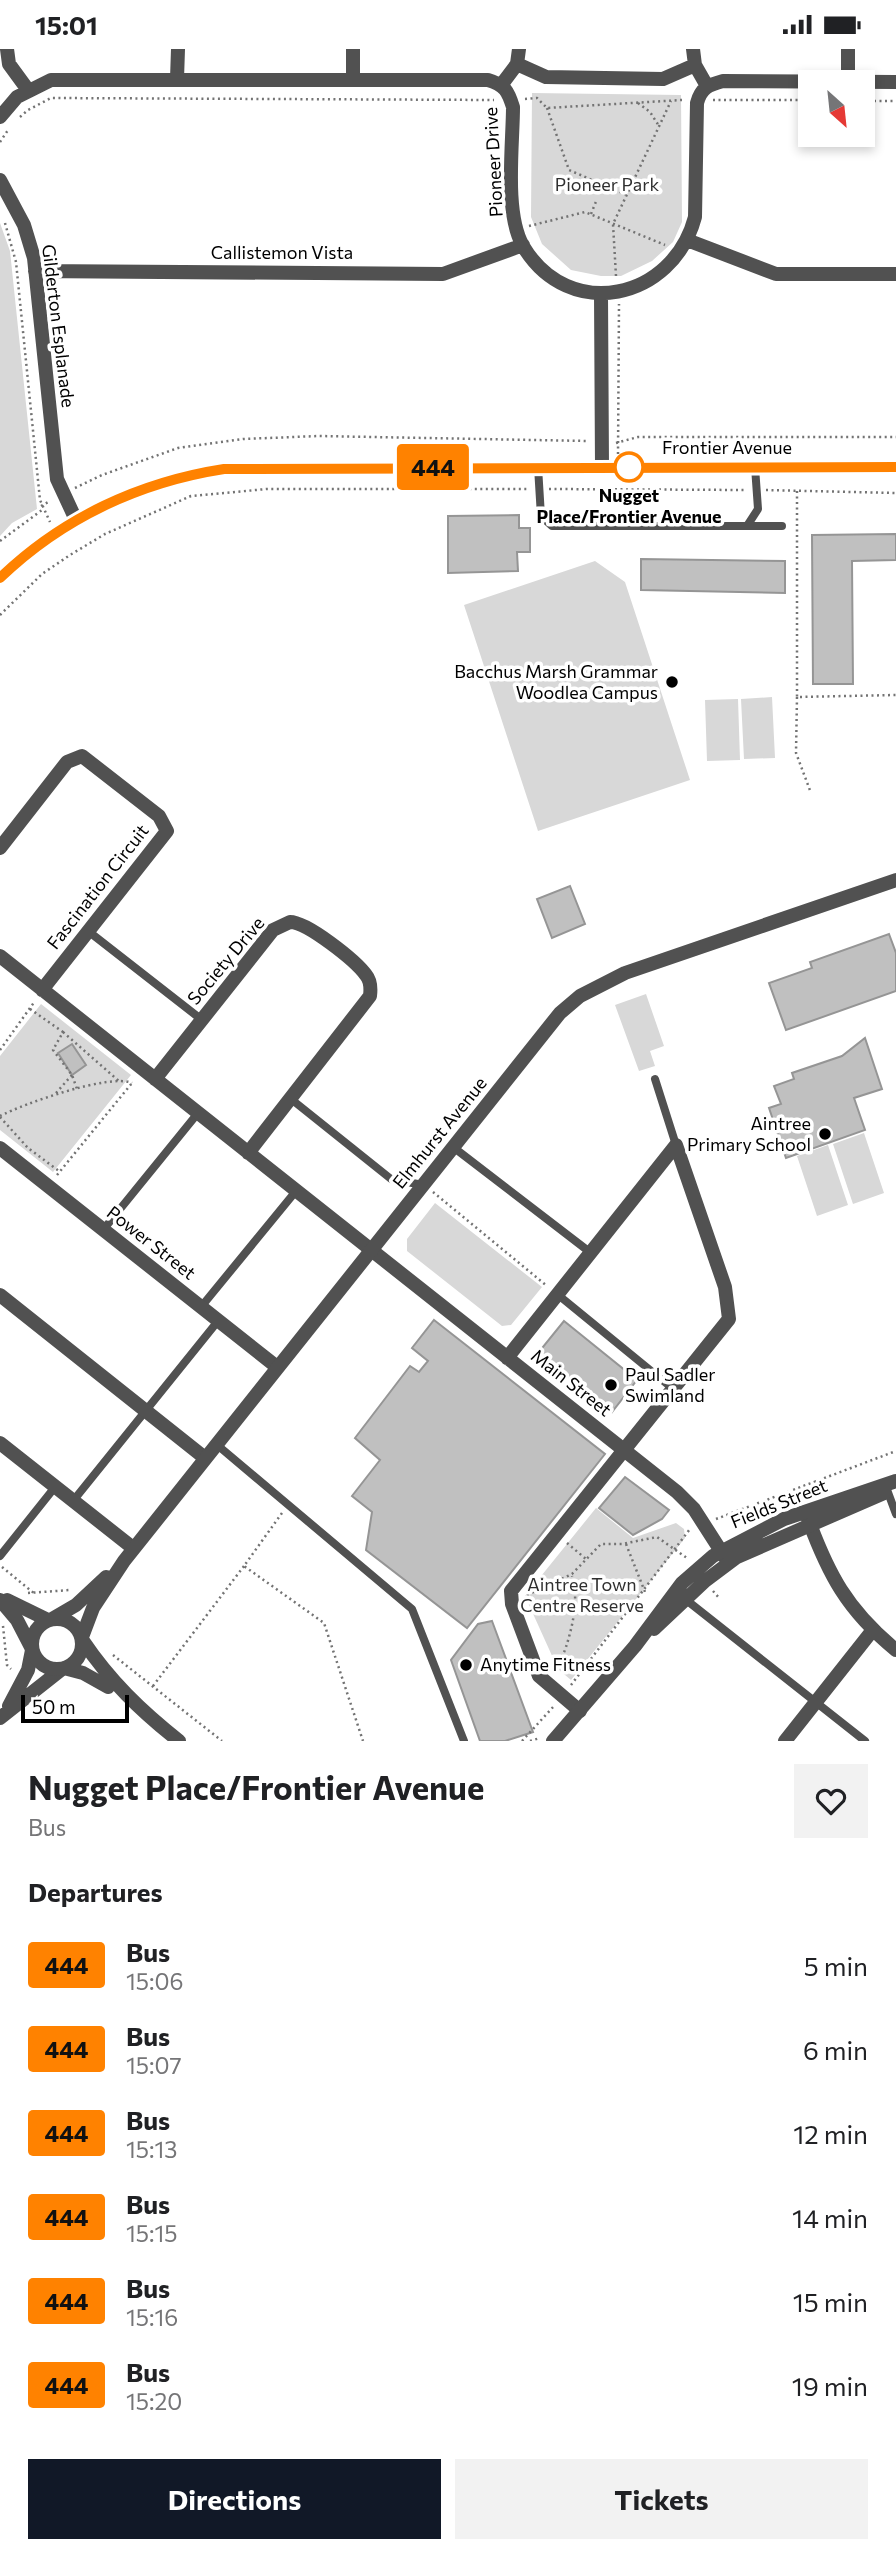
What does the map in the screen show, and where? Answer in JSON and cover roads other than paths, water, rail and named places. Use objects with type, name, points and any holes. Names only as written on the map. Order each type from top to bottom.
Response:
[{"type":"street","points":[[177,79],[178,49]]},
{"type":"street","points":[[353,79],[354,49]]},
{"type":"street","points":[[692,49],[695,65],[707,86]]},
{"type":"street","points":[[848,49],[848,70]]},
{"type":"street","points":[[502,84],[518,56],[546,77],[663,79],[695,65]]},
{"type":"street","points":[[6,60],[28,90]]},
{"type":"street","name":"Pioneer Drive","points":[[0,117],[17,97],[51,80],[488,80],[502,84],[511,100],[513,207],[523,245],[546,272],[582,291],[601,295]]},
{"type":"street","points":[[601,467],[601,295],[624,292],[662,273],[684,246],[695,217],[698,100],[701,91],[723,81],[798,82]]},
{"type":"street","points":[[875,82],[896,82]]},
{"type":"street","name":"Gilderton Esplanade","points":[[0,180],[24,225],[35,271],[57,479],[62,495],[76,520]]},
{"type":"street","name":"Callistemon Vista","points":[[35,271],[443,274],[523,245]]},
{"type":"street","points":[[684,246],[776,274],[896,274]]},
{"type":"street","name":"Frontier Avenue","points":[[0,578],[56,532],[76,520],[145,488],[175,478],[224,469],[896,467]]},
{"type":"street","name":"Fascination Circuit","points":[[0,848],[67,762],[82,757],[159,816],[167,831],[42,990]]},
{"type":"street","name":"Elmhurst Avenue","points":[[82,1639],[93,1608],[133,1548],[560,1013],[580,996],[625,973],[896,880]]},
{"type":"street","name":"Society Drive","points":[[155,1079],[273,930],[283,923],[296,922],[308,927],[361,969],[371,985],[368,1001],[248,1153]]},
{"type":"street","name":"Main Street","points":[[1,960],[677,1492],[704,1523],[725,1556]]},
{"type":"street","points":[[508,1358],[676,1146]]},
{"type":"street","points":[[580,1711],[566,1691],[536,1670],[512,1604],[511,1591],[729,1319],[725,1287],[676,1146]]},
{"type":"street","name":"Power Street","points":[[0,1149],[277,1367]]},
{"type":"street","points":[[0,1294],[205,1458]]},
{"type":"street","points":[[0,1443],[133,1548]]},
{"type":"street","name":"Fields Street","points":[[553,1741],[635,1646],[682,1583],[725,1556],[807,1518],[891,1486]]},
{"type":"street","points":[[807,1518],[832,1580],[872,1631],[896,1650]]},
{"type":"street","name":"Fields Street","points":[[635,1646],[685,1599],[725,1556]]},
{"type":"street","name":"Elmhurst Avenue","points":[[50,1620],[76,1605],[124,1561]]},
{"type":"street","points":[[0,1598],[50,1620],[67,1621],[109,1678],[133,1705]]},
{"type":"street","points":[[0,1598],[17,1620],[43,1666],[83,1673],[108,1687],[179,1741]]},
{"type":"street","points":[[3,1715],[28,1670],[33,1634],[50,1620]]},
{"type":"street","points":[[785,1741],[872,1631]]},
{"type":"street","points":[[3,1715],[79,1658],[82,1639]]},
{"type":"lane","points":[[538,467],[541,516],[552,526],[782,526]]},
{"type":"lane","points":[[747,526],[758,509],[755,467]]},
{"type":"lane","points":[[88,930],[202,1020]]},
{"type":"lane","points":[[655,1079],[676,1146]]},
{"type":"lane","points":[[291,1099],[391,1179],[423,1185]]},
{"type":"lane","points":[[103,1230],[198,1113]]},
{"type":"lane","points":[[453,1147],[591,1252]]},
{"type":"lane","points":[[201,1307],[296,1191]]},
{"type":"lane","points":[[558,1294],[672,1388]]},
{"type":"lane","points":[[73,1501],[218,1321]]},
{"type":"lane","points":[[216,1444],[412,1609],[464,1741]]},
{"type":"lane","points":[[891,1486],[896,1514]]},
{"type":"lane","points":[[0,1556],[55,1487]]},
{"type":"lane","points":[[685,1599],[865,1741]]},
{"type":"place","name":"Nugget Place/Frontier Avenue","points":[[629,467]]},
{"type":"place","name":"Bacchus Marsh Grammar Woodlea Campus","points":[[672,682]]},
{"type":"place","name":"Aintree Primary School","points":[[825,1134]]},
{"type":"place","name":"Paul Sadler Swimland","points":[[611,1385]]},
{"type":"place","name":"Anytime Fitness","points":[[466,1665]]},
{"type":"park label","name":"Pioneer Park","points":[[607,185]]},
{"type":"park label","name":"Aintree Town Centre Reserve","points":[[582,1596]]}]
